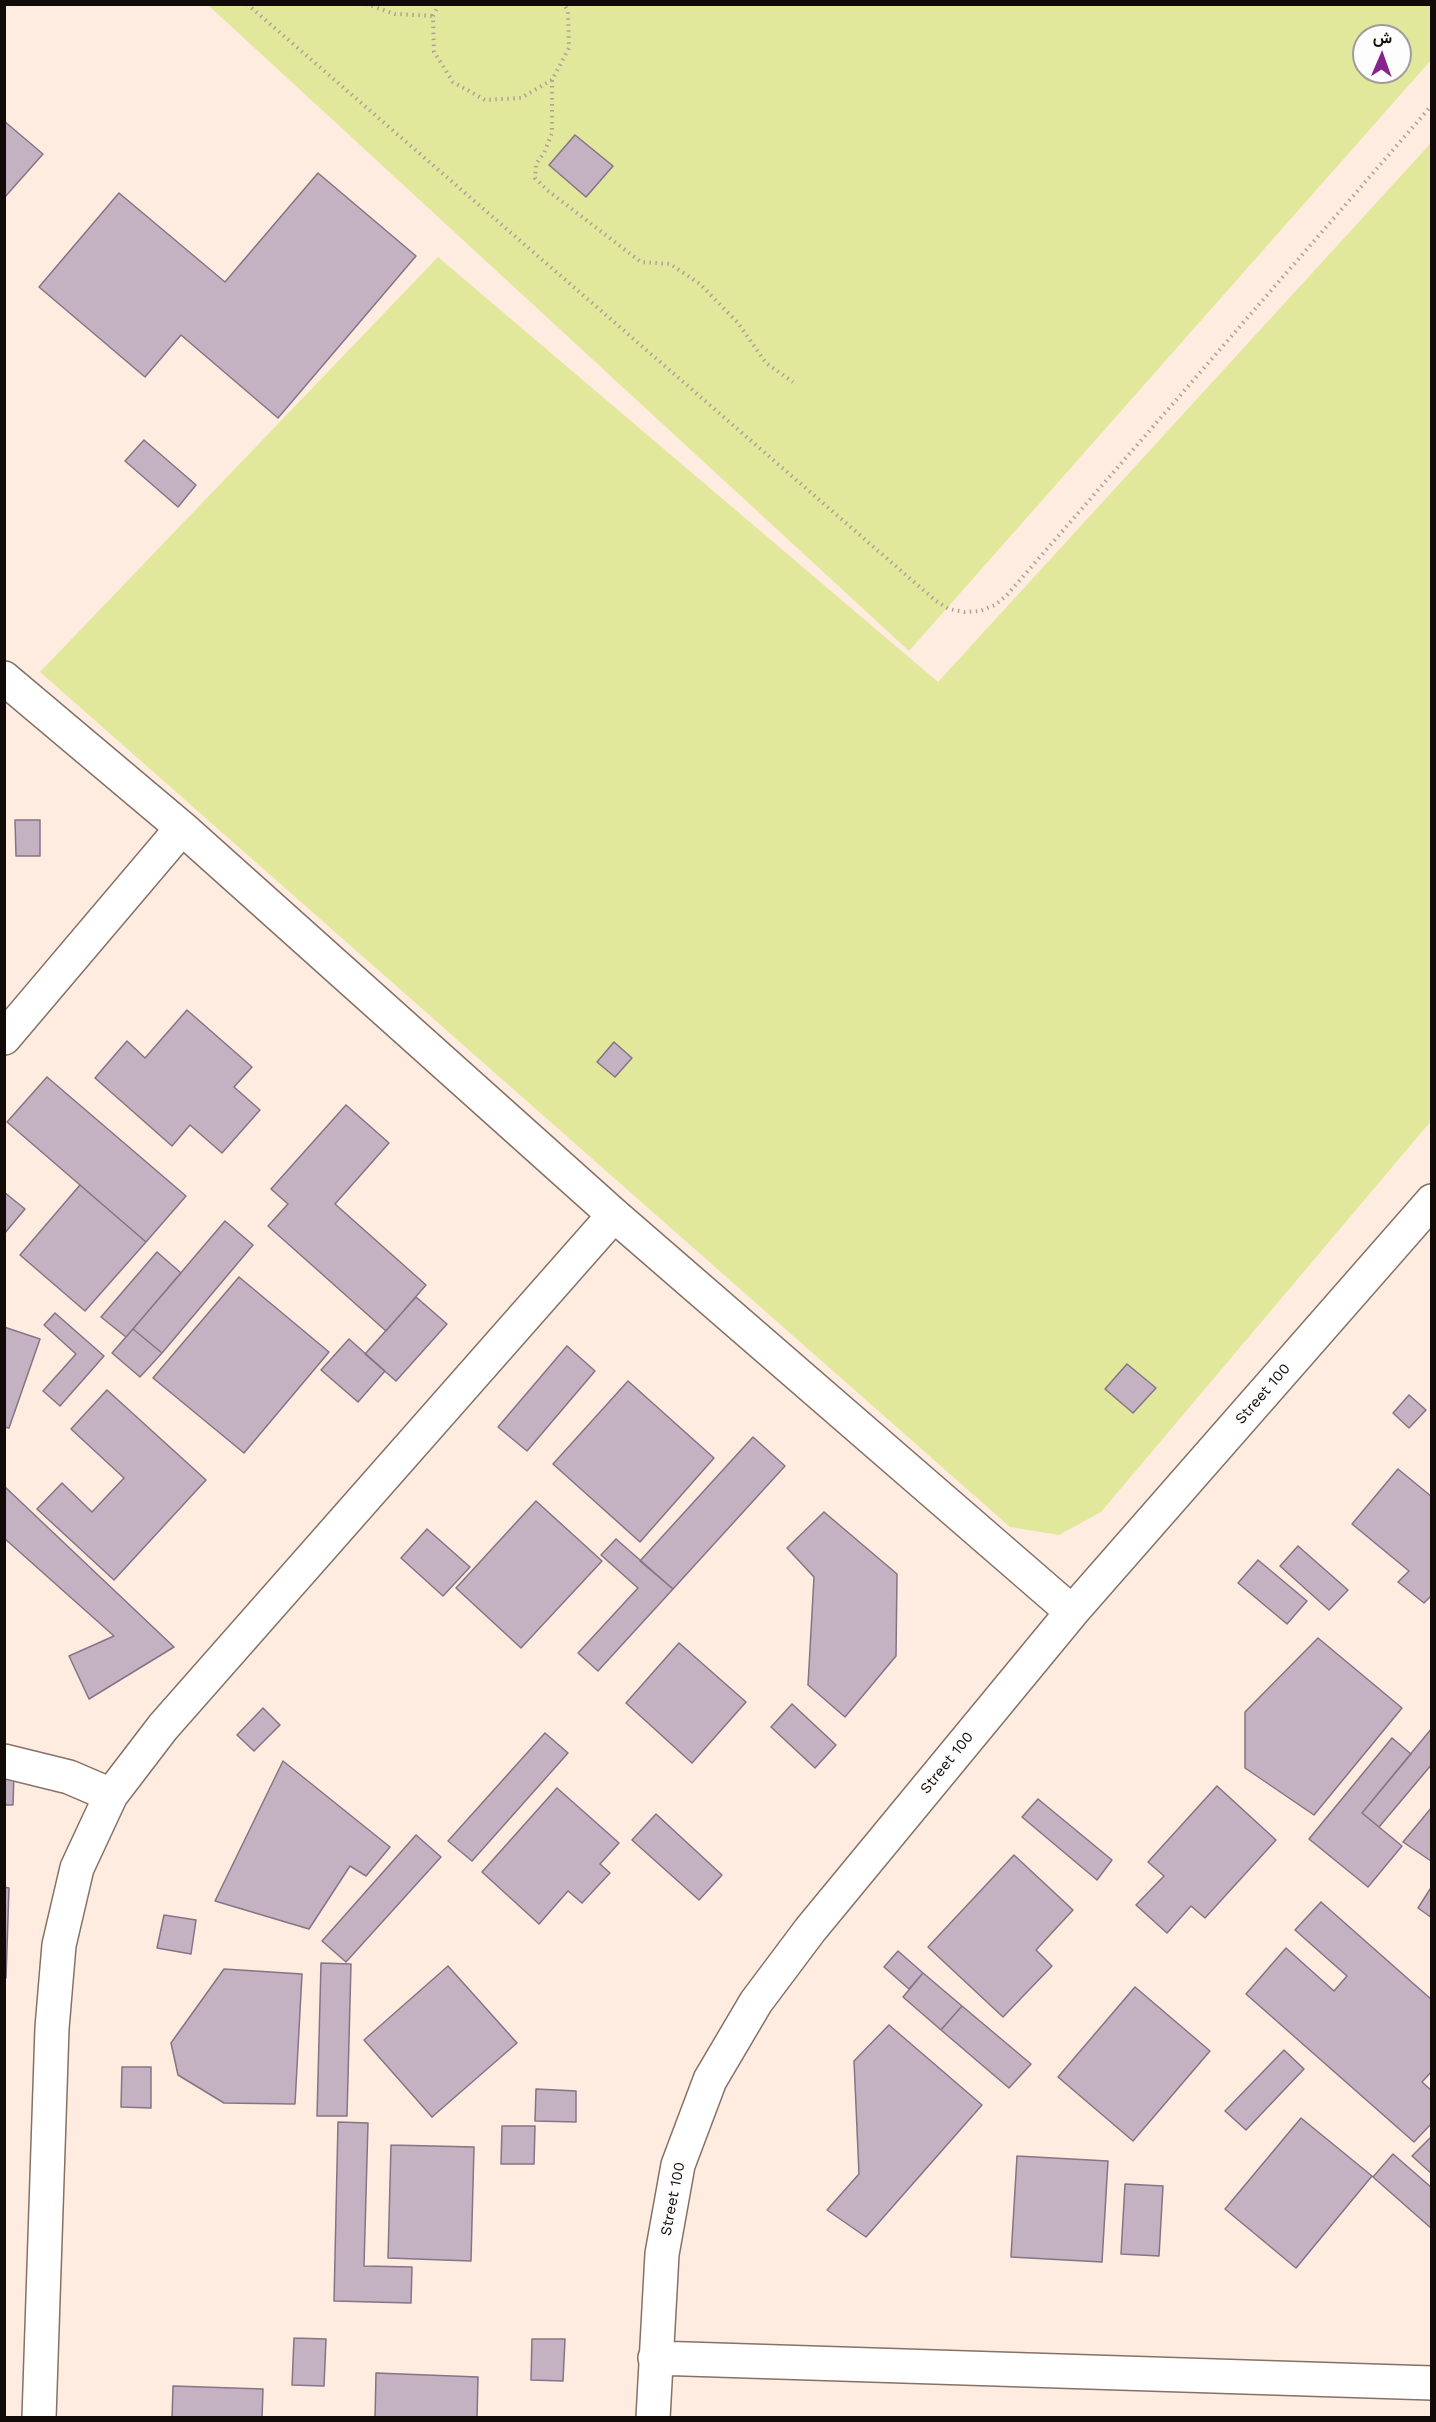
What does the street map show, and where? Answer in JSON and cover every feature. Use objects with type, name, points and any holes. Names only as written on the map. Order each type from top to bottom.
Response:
[{"type":"street","points":[[4,678],[182,828],[614,1215],[1072,1612]]},
{"type":"street","points":[[4,1038],[182,828]]},
{"type":"street","name":"Street 100","points":[[653,2418],[662,2254],[678,2164],[710,2080],[756,2001],[810,1930],[1072,1612],[1431,1201]]},
{"type":"street","points":[[39,2418],[52,2028],[59,1945],[77,1868],[111,1795],[163,1726],[614,1215]]},
{"type":"street","points":[[4,1761],[69,1777],[111,1795]]},
{"type":"street","points":[[655,2358],[1431,2383]]},
{"type":"path","points":[[247,4],[936,601],[949,609],[964,612],[980,611],[995,605],[1007,595],[1431,105]]},
{"type":"path","points":[[366,4],[395,14],[433,16]]},
{"type":"path","points":[[439,4],[433,16],[434,52],[453,82],[485,100],[521,98],[552,80]]},
{"type":"path","points":[[564,4],[568,12],[569,48],[552,80],[552,133],[544,153],[536,164],[535,178],[547,190],[641,262],[670,264],[700,284],[738,323],[766,363],[793,382]]},
{"type":"green space","points":[[1431,4],[1432,59],[1412,82],[1412,24],[1352,24],[1352,84],[1410,84],[909,651],[208,5]]},
{"type":"green space","points":[[1431,143],[1431,1121],[1101,1512],[1059,1535],[1010,1527],[40,672],[438,257],[938,682]]},
{"type":"building","points":[[4,121],[43,154],[4,198]]},
{"type":"building","points":[[575,135],[613,166],[586,197],[549,165]]},
{"type":"building","points":[[318,173],[416,256],[278,418],[181,335],[145,377],[39,287],[119,193],[225,282]]},
{"type":"building","points":[[144,440],[196,485],[178,507],[125,461]]},
{"type":"building","points":[[15,820],[40,820],[40,856],[16,856]]},
{"type":"building","points":[[187,1010],[252,1067],[234,1087],[260,1110],[222,1153],[190,1125],[172,1146],[95,1078],[127,1041],[145,1058]]},
{"type":"building","points":[[614,1042],[632,1058],[615,1077],[597,1062]]},
{"type":"building","points":[[47,1077],[186,1196],[146,1242],[7,1122]]},
{"type":"building","points":[[346,1105],[389,1143],[335,1204],[426,1285],[386,1331],[268,1226],[288,1204],[271,1189]]},
{"type":"building","points":[[80,1185],[146,1242],[85,1311],[20,1255]]},
{"type":"building","points":[[4,1192],[25,1209],[4,1234]]},
{"type":"building","points":[[225,1221],[253,1245],[162,1353],[133,1329]]},
{"type":"building","points":[[157,1252],[181,1273],[126,1337],[101,1317]]},
{"type":"building","points":[[239,1277],[329,1352],[244,1453],[153,1378]]},
{"type":"building","points":[[416,1297],[447,1324],[396,1381],[365,1354]]},
{"type":"building","points":[[55,1313],[104,1356],[60,1406],[43,1391],[76,1354],[44,1325]]},
{"type":"building","points":[[4,1327],[40,1339],[9,1428],[4,1427]]},
{"type":"building","points":[[133,1329],[162,1353],[140,1377],[112,1353]]},
{"type":"building","points":[[349,1339],[385,1371],[358,1402],[321,1370]]},
{"type":"building","points":[[567,1346],[595,1371],[527,1451],[498,1427]]},
{"type":"building","points":[[1127,1364],[1156,1388],[1133,1413],[1105,1389]]},
{"type":"building","points":[[628,1381],[714,1458],[640,1542],[553,1464]]},
{"type":"building","points":[[107,1390],[206,1480],[114,1580],[37,1509],[62,1483],[92,1512],[124,1478],[71,1429]]},
{"type":"building","points":[[1409,1395],[1426,1410],[1409,1428],[1393,1413]]},
{"type":"building","points":[[753,1437],[785,1466],[673,1589],[640,1561]]},
{"type":"building","points":[[1398,1469],[1432,1497],[1432,1595],[1424,1603],[1398,1582],[1409,1571],[1352,1524]]},
{"type":"building","points":[[4,1486],[174,1647],[89,1699],[69,1656],[114,1636],[4,1538]]},
{"type":"building","points":[[536,1501],[602,1561],[521,1648],[456,1588]]},
{"type":"building","points":[[824,1512],[897,1574],[896,1656],[845,1717],[808,1685],[814,1577],[787,1548]]},
{"type":"building","points":[[427,1529],[470,1567],[443,1596],[401,1558]]},
{"type":"building","points":[[616,1539],[673,1589],[598,1671],[578,1653],[638,1588],[601,1555]]},
{"type":"building","points":[[1298,1546],[1348,1590],[1329,1610],[1280,1566]]},
{"type":"building","points":[[1258,1560],[1307,1601],[1287,1624],[1238,1583]]},
{"type":"building","points":[[1318,1638],[1402,1708],[1314,1815],[1245,1768],[1245,1712]]},
{"type":"building","points":[[679,1643],[746,1702],[692,1763],[626,1703]]},
{"type":"building","points":[[792,1704],[836,1745],[815,1768],[771,1727]]},
{"type":"building","points":[[263,1708],[280,1725],[254,1751],[237,1735]]},
{"type":"building","points":[[1432,1728],[1432,1764],[1379,1827],[1362,1813]]},
{"type":"building","points":[[545,1733],[568,1753],[472,1861],[448,1841]]},
{"type":"building","points":[[1392,1738],[1411,1754],[1362,1813],[1402,1846],[1368,1887],[1309,1839]]},
{"type":"building","points":[[283,1761],[390,1847],[366,1876],[350,1866],[309,1929],[215,1901]]},
{"type":"building","points":[[4,1773],[14,1773],[13,1805],[4,1805]]},
{"type":"building","points":[[1217,1786],[1276,1840],[1205,1918],[1191,1906],[1167,1933],[1136,1905],[1164,1876],[1148,1862]]},
{"type":"building","points":[[557,1788],[619,1843],[600,1864],[610,1873],[582,1903],[568,1891],[539,1924],[482,1872]]},
{"type":"building","points":[[1038,1799],[1112,1860],[1097,1880],[1022,1817]]},
{"type":"building","points":[[1432,1807],[1432,1875],[1431,1861],[1403,1842]]},
{"type":"building","points":[[656,1814],[722,1875],[699,1900],[632,1840]]},
{"type":"building","points":[[416,1835],[441,1857],[346,1962],[322,1941]]},
{"type":"building","points":[[1014,1855],[1073,1910],[1036,1950],[1052,1966],[1003,2017],[928,1947]]},
{"type":"building","points":[[1432,1886],[1432,1918],[1418,1908]]},
{"type":"building","points":[[4,1887],[9,1888],[6,1978],[4,1978]]},
{"type":"building","points":[[1321,1902],[1432,2000],[1432,2071],[1422,2082],[1432,2091],[1432,2123],[1414,2142],[1246,1994],[1286,1948],[1334,1991],[1347,1976],[1295,1930]]},
{"type":"building","points":[[164,1915],[196,1920],[191,1954],[157,1948]]},
{"type":"building","points":[[898,1951],[923,1973],[909,1989],[884,1967]]},
{"type":"building","points":[[321,1963],[351,1964],[347,2116],[317,2116]]},
{"type":"building","points":[[448,1966],[517,2043],[432,2117],[364,2040]]},
{"type":"building","points":[[224,1969],[302,1974],[295,2104],[224,2103],[178,2075],[171,2043]]},
{"type":"building","points":[[923,1973],[962,2006],[941,2030],[903,1997]]},
{"type":"building","points":[[1135,1987],[1210,2051],[1133,2141],[1058,2077]]},
{"type":"building","points":[[962,2006],[1031,2064],[1009,2088],[941,2030]]},
{"type":"building","points":[[889,2025],[982,2105],[866,2237],[827,2210],[859,2174],[854,2061]]},
{"type":"building","points":[[1284,2050],[1304,2069],[1246,2130],[1225,2111]]},
{"type":"building","points":[[122,2067],[151,2067],[151,2108],[121,2107]]},
{"type":"building","points":[[536,2089],[576,2091],[576,2122],[535,2121]]},
{"type":"building","points":[[1301,2118],[1372,2176],[1296,2268],[1225,2209]]},
{"type":"building","points":[[338,2122],[368,2123],[364,2266],[412,2267],[411,2303],[334,2301]]},
{"type":"building","points":[[502,2126],[535,2126],[534,2164],[501,2164]]},
{"type":"building","points":[[1432,2136],[1432,2174],[1412,2156]]},
{"type":"building","points":[[391,2145],[474,2147],[471,2261],[388,2258]]},
{"type":"building","points":[[1393,2154],[1432,2188],[1432,2229],[1373,2177]]},
{"type":"building","points":[[1017,2156],[1108,2161],[1102,2262],[1011,2257]]},
{"type":"building","points":[[1125,2184],[1163,2186],[1159,2256],[1121,2254]]},
{"type":"building","points":[[294,2338],[326,2339],[324,2386],[292,2385]]},
{"type":"building","points":[[532,2339],[565,2339],[563,2381],[531,2380]]},
{"type":"building","points":[[376,2373],[478,2377],[477,2418],[375,2418]]},
{"type":"building","points":[[173,2386],[263,2389],[262,2418],[172,2418]]}]
